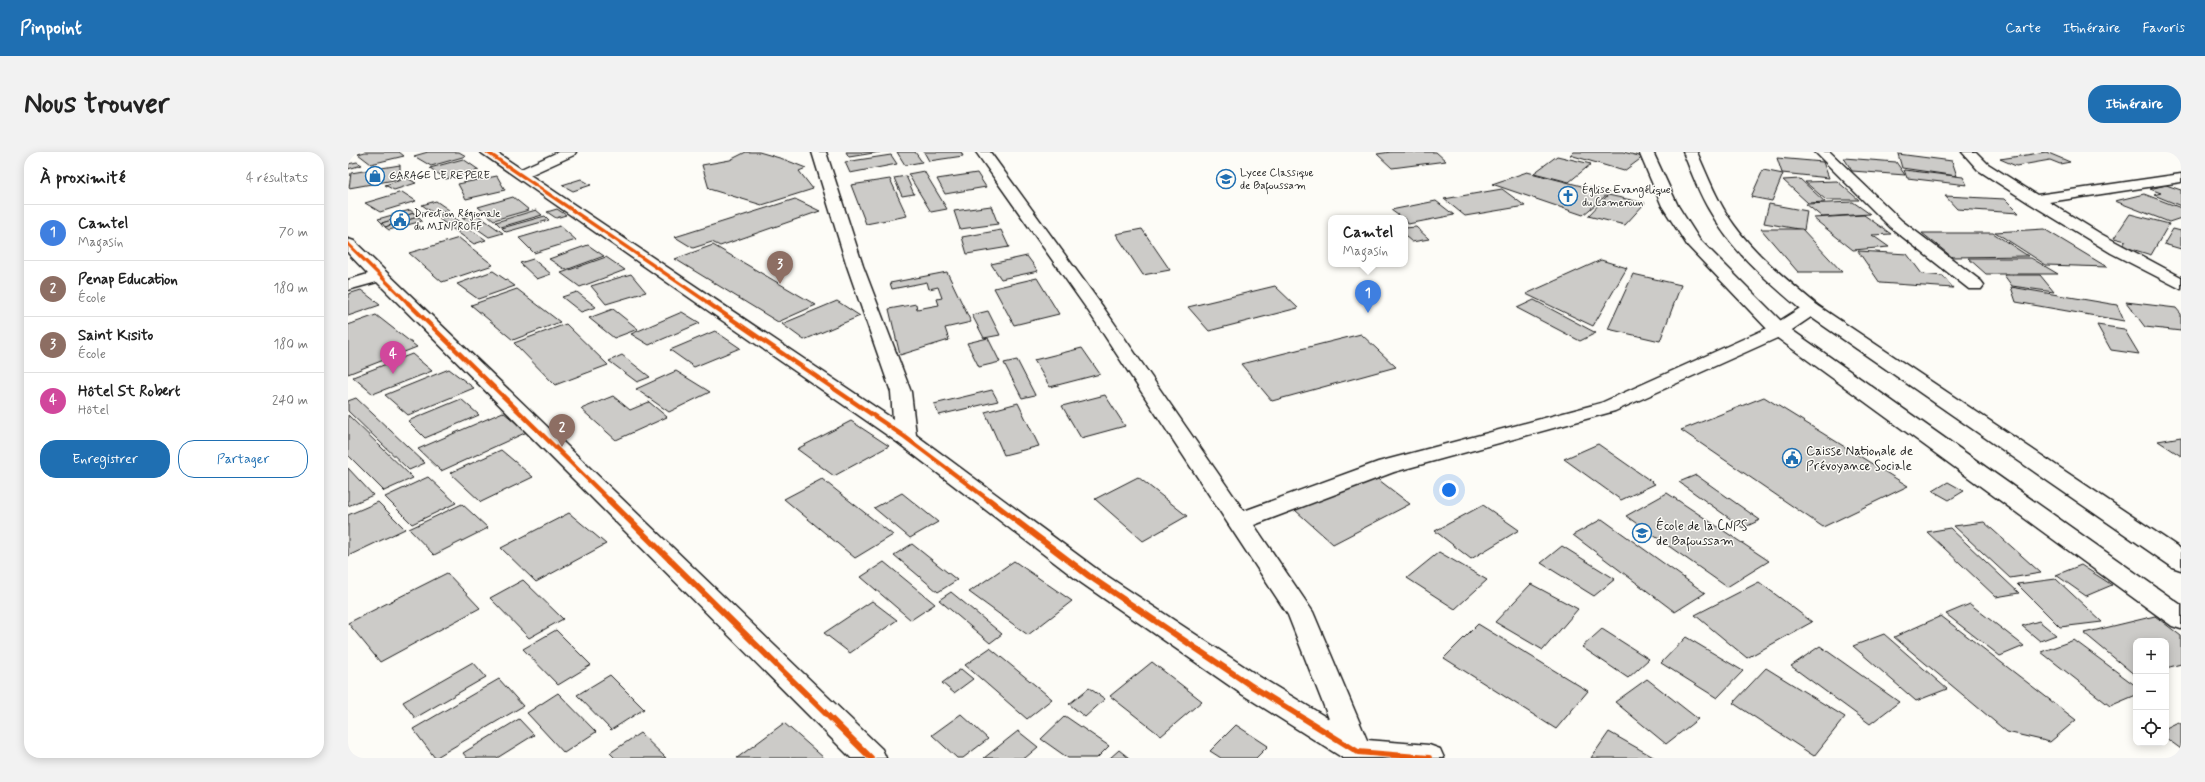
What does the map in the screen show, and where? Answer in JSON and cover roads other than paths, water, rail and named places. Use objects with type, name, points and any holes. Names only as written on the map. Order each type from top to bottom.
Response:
[{"type":"street","points":[[487,152],[905,437],[1089,576],[1250,685],[1359,755],[1429,758]]},
{"type":"street","points":[[521,174],[569,152]]},
{"type":"street","points":[[819,152],[855,266],[901,392],[905,437]]},
{"type":"street","points":[[982,152],[1097,311],[1300,612],[1359,755]]},
{"type":"street","points":[[1646,152],[1670,206],[1693,242],[1779,330],[2181,619]]},
{"type":"street","points":[[1690,152],[1718,213],[1741,245],[1773,276],[1811,309],[2181,561]]},
{"type":"street","points":[[1822,152],[1871,197],[1896,224],[1975,285]]},
{"type":"street","points":[[1969,152],[1984,166],[2034,200],[2112,248],[2181,284]]},
{"type":"street","points":[[2034,200],[2181,178]]},
{"type":"street","points":[[348,244],[871,758]]},
{"type":"street","points":[[348,285],[379,276]]},
{"type":"street","points":[[1239,522],[1386,467],[1608,407],[1779,330],[1811,309]]},
{"type":"place","name":"GARAGE LE REPERE","points":[[375,176]]},
{"type":"place","name":"Lycee Classique de Bafoussam","points":[[1226,179]]},
{"type":"place","name":"Église Evangélique du Cameroun","points":[[1568,196]]},
{"type":"place","name":"Direction Régionale du MINPROFF","points":[[400,220]]},
{"type":"place","name":"Saint Kisito","points":[[780,284]]},
{"type":"place","name":"Camtel","points":[[1368,313]]},
{"type":"place","name":"Hôtel St Robert","points":[[393,374]]},
{"type":"place","name":"Penap Education","points":[[562,447]]},
{"type":"place","name":"Caisse Nationale de Prévoyance Sociale","points":[[1792,458]]},
{"type":"place","name":"École de la CNPS de Bafoussam","points":[[1642,533]]}]
